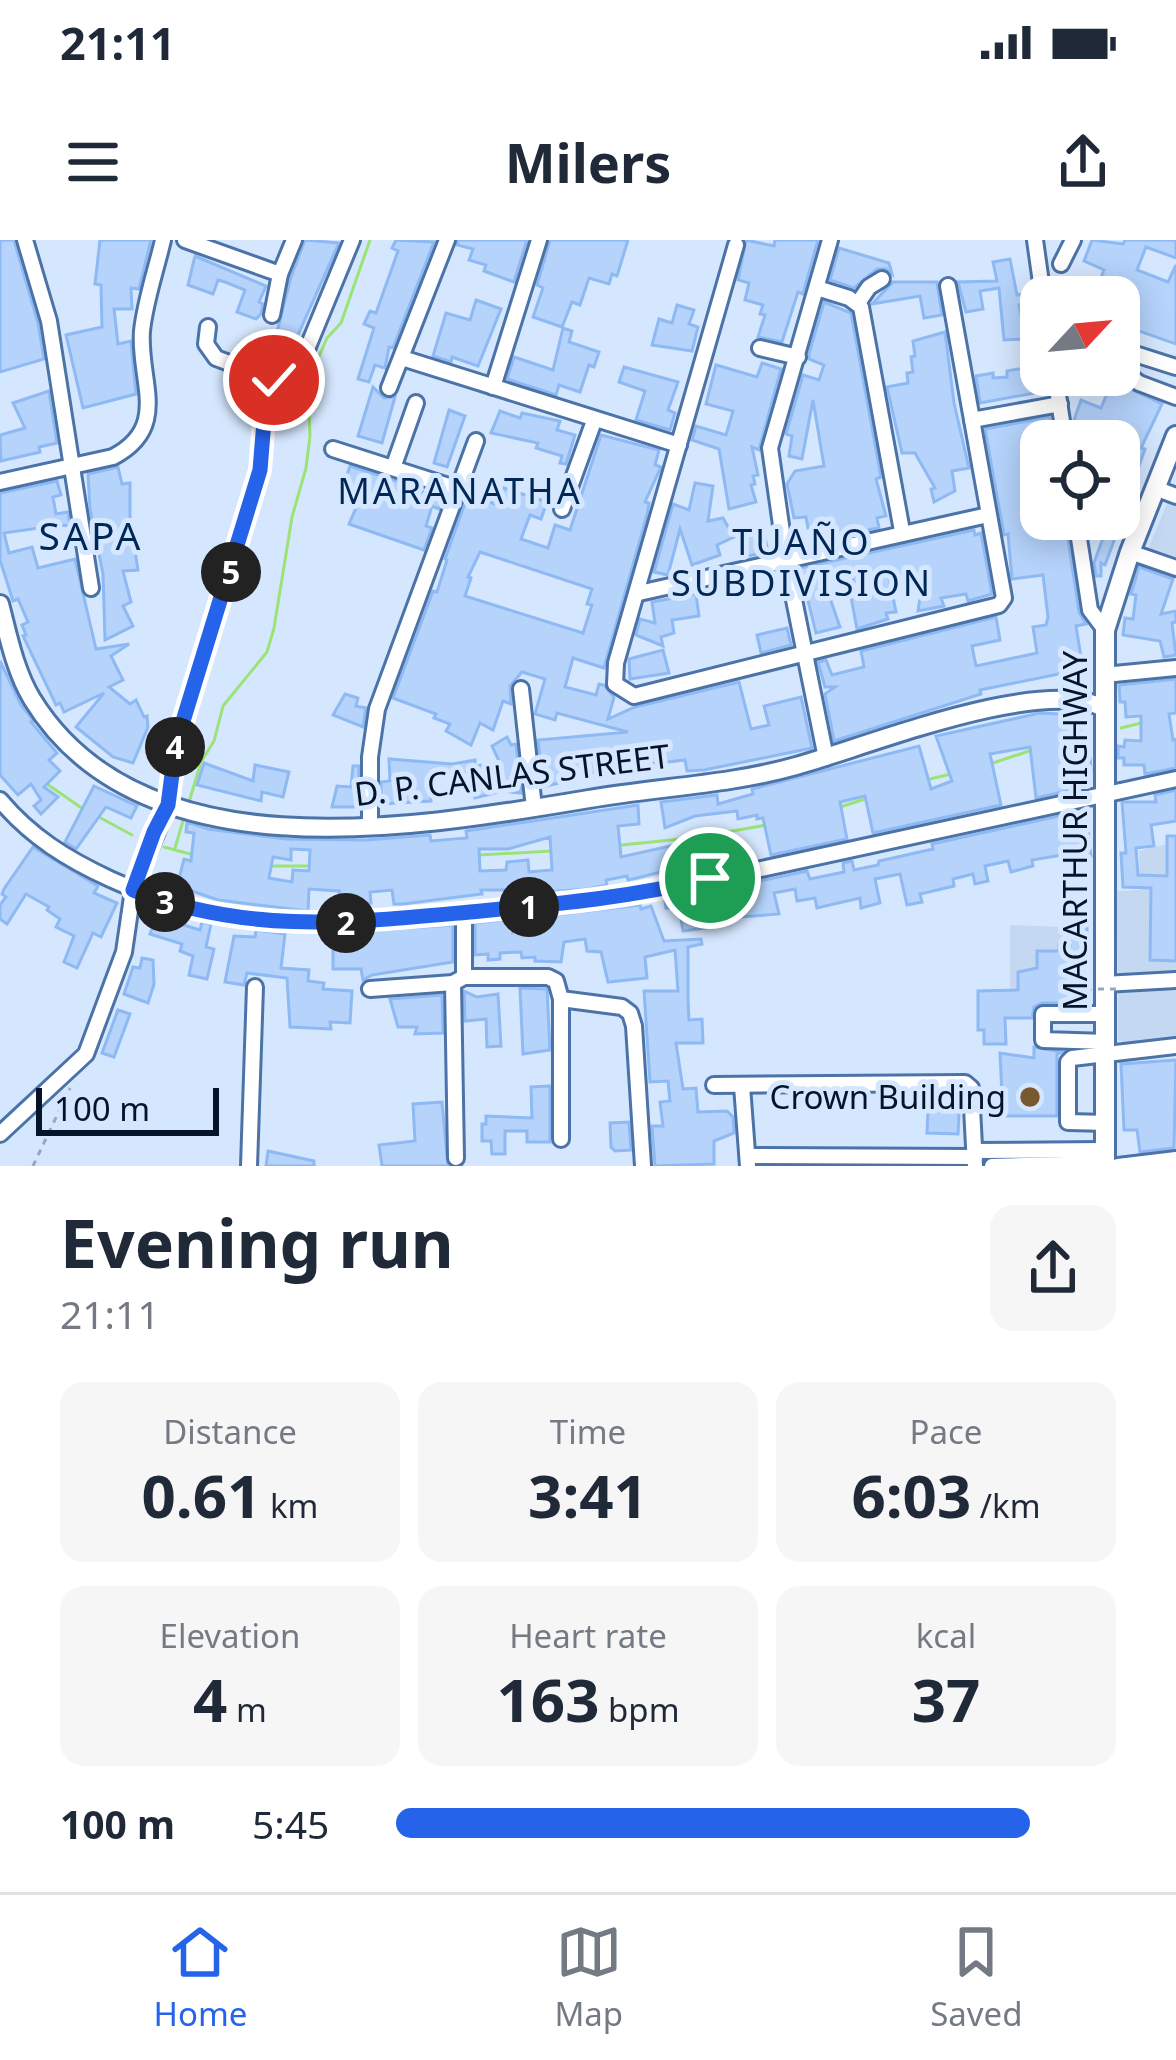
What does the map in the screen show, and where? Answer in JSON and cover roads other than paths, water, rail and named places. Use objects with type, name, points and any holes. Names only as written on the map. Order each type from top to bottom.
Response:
[{"type":"highway","name":"MACARTHUR HIGHWAY","points":[[1109,1161],[1106,1014],[1099,986],[1105,630],[1176,436]]},
{"type":"main road","name":"D. P. CANLAS STREET","points":[[0,604],[22,681],[52,727],[88,764],[168,805],[230,821],[269,825],[370,826],[753,776],[1011,705],[1060,697],[1104,677]]},
{"type":"main road","name":"D. P. CANLAS STREET","points":[[1060,697],[1104,708]]},
{"type":"street","points":[[25,240],[49,321],[91,588]]},
{"type":"street","points":[[0,482],[113,457],[130,448],[143,427],[149,393],[142,327],[164,240]]},
{"type":"street","points":[[184,240],[280,274]]},
{"type":"street","points":[[272,315],[280,274],[294,240]]},
{"type":"street","points":[[0,1134],[86,1054],[124,952],[133,890],[168,805],[176,744],[260,470],[274,380],[307,349],[352,240]]},
{"type":"street","points":[[388,388],[446,240]]},
{"type":"street","points":[[494,387],[539,240]]},
{"type":"street","points":[[826,758],[786,560],[770,448],[830,240]]},
{"type":"street","points":[[1035,240],[1040,276]]},
{"type":"street","points":[[1061,264],[1072,240]]},
{"type":"street","points":[[736,244],[613,677],[622,692],[634,696],[999,605],[1004,598],[948,286]]},
{"type":"street","points":[[882,279],[858,303],[902,532]]},
{"type":"street","points":[[817,288],[858,303]]},
{"type":"street","points":[[208,327],[206,344],[216,358],[274,380]]},
{"type":"street","points":[[760,348],[798,357]]},
{"type":"street","points":[[1176,367],[1135,354],[1125,362],[1124,371],[1139,383],[1176,397]]},
{"type":"street","points":[[402,358],[679,445]]},
{"type":"street","points":[[1059,396],[1062,420]]},
{"type":"street","points":[[393,468],[416,404]]},
{"type":"street","points":[[972,420],[1060,404]]},
{"type":"street","points":[[562,509],[594,422]]},
{"type":"street","points":[[370,826],[370,757],[377,709],[476,441]]},
{"type":"street","points":[[333,448],[461,490]]},
{"type":"street","points":[[1155,488],[1176,496]]},
{"type":"street","points":[[639,593],[988,515]]},
{"type":"street","points":[[1079,540],[1090,610],[1105,630]]},
{"type":"street","points":[[1130,552],[1176,568]]},
{"type":"street","points":[[1104,677],[1176,668]]},
{"type":"street","points":[[521,689],[534,808]]},
{"type":"street","points":[[0,800],[67,859],[133,890],[183,909],[303,923],[587,902],[669,889],[1176,779]]},
{"type":"street","points":[[456,1158],[464,913]]},
{"type":"street","points":[[370,988],[459,980],[548,977],[556,981],[561,999],[561,1139]]},
{"type":"street","points":[[1099,986],[1176,980]]},
{"type":"street","points":[[249,1166],[255,987]]},
{"type":"street","points":[[561,999],[622,1007],[630,1013],[643,1166]]},
{"type":"street","points":[[1106,1014],[1043,1014],[1042,1040],[1107,1048],[1176,1046]]},
{"type":"street","points":[[1067,1157],[1068,1062],[1107,1048]]},
{"type":"street","points":[[714,1085],[965,1082],[971,1088],[975,1158]]},
{"type":"street","points":[[742,1086],[748,1161],[1176,1159]]},
{"type":"street","points":[[1068,1122],[1107,1123]]},
{"type":"street","points":[[992,1166],[1067,1157]]},
{"type":"waterway","points":[[189,802],[223,706],[267,652],[306,468],[308,382],[327,338],[341,323],[370,240]]},
{"type":"waterway","points":[[1121,728],[1145,722]]},
{"type":"waterway","points":[[990,764],[1032,750]]},
{"type":"waterway","points":[[926,780],[951,774]]},
{"type":"waterway","points":[[47,784],[83,809]]},
{"type":"waterway","points":[[840,807],[865,799]]},
{"type":"waterway","points":[[97,816],[132,835]]},
{"type":"waterway","points":[[175,848],[183,821]]},
{"type":"waterway","points":[[622,845],[766,825]]},
{"type":"waterway","points":[[164,847],[194,855]]},
{"type":"waterway","points":[[478,855],[552,851]]},
{"type":"waterway","points":[[269,866],[313,866]]},
{"type":"place","name":"Crown Building","points":[[1030,1097]]},
{"type":"district","name":"MARANATHA","points":[[460,491]]},
{"type":"district","name":"SAPA","points":[[91,536]]},
{"type":"district","name":"TUAÑO SUBDIVISION","points":[[802,562]]}]
